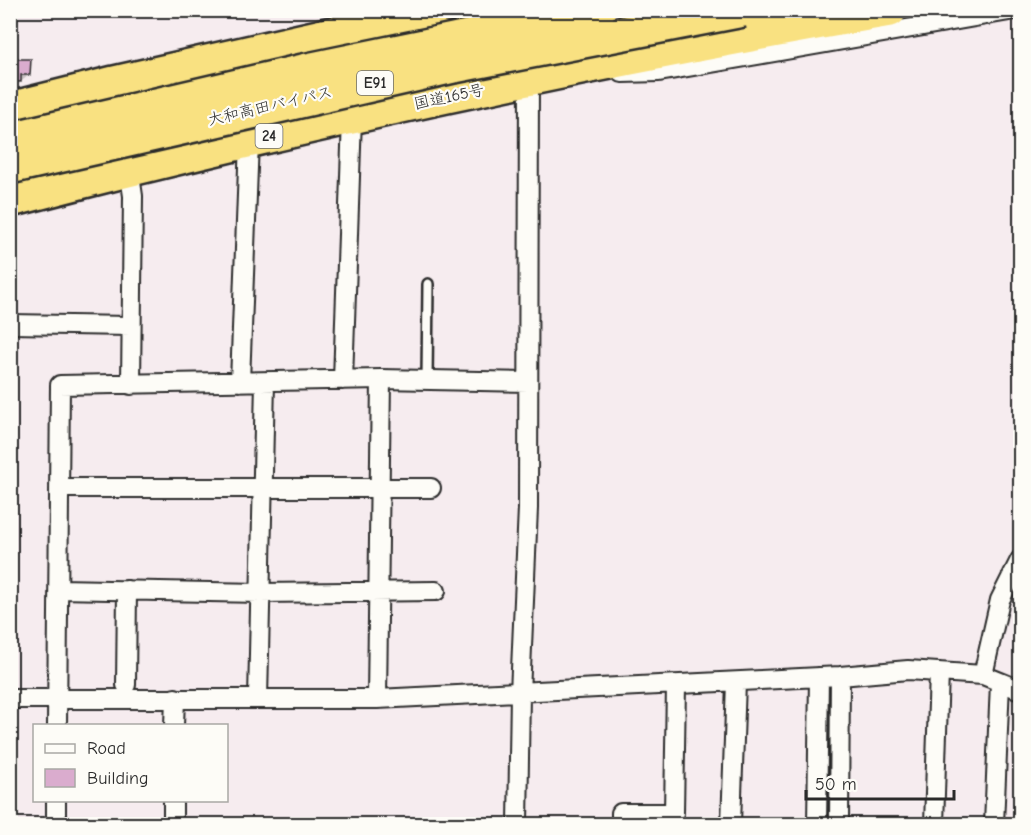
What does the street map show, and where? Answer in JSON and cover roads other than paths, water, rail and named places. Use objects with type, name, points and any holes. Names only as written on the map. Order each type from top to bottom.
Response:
[{"type":"highway","points":[[10,109],[114,83],[438,10]]},
{"type":"highway","name":"大和高田バイパス","points":[[10,139],[303,71],[599,10]]},
{"type":"highway","name":"大和高田バイパス","points":[[10,166],[454,66],[743,10]]},
{"type":"highway","name":"国道165号","points":[[10,200],[317,125],[653,52],[890,10]]},
{"type":"street","points":[[518,825],[520,693],[528,508],[528,382],[544,76],[529,10]]},
{"type":"street","points":[[544,76],[659,72],[1015,10]]},
{"type":"street","points":[[299,41],[317,125]]},
{"type":"street","points":[[114,83],[133,196],[131,385]]},
{"type":"street","points":[[343,380],[352,118]]},
{"type":"street","points":[[240,382],[249,141]]},
{"type":"street","points":[[10,324],[130,326]]},
{"type":"street","points":[[57,724],[60,385],[343,380],[528,382]]},
{"type":"street","points":[[377,699],[381,380]]},
{"type":"street","points":[[258,699],[265,382]]},
{"type":"street","points":[[60,488],[431,488]]},
{"type":"street","points":[[983,675],[1000,600],[1020,560]]},
{"type":"street","points":[[59,589],[260,593],[436,591]]},
{"type":"street","points":[[126,685],[127,590]]},
{"type":"street","points":[[10,699],[377,699],[736,682],[908,670],[983,675],[1009,686],[994,825]]},
{"type":"street","points":[[934,825],[939,672]]},
{"type":"street","points":[[839,825],[840,676]]},
{"type":"street","points":[[817,825],[819,677]]},
{"type":"street","points":[[731,825],[736,682]]},
{"type":"street","points":[[621,825],[621,813],[674,813],[676,685]]},
{"type":"street","points":[[174,724],[175,698]]},
{"type":"street","points":[[56,802],[56,825]]},
{"type":"street","points":[[173,802],[173,825]]},
{"type":"lane","points":[[427,380],[428,284]]}]
